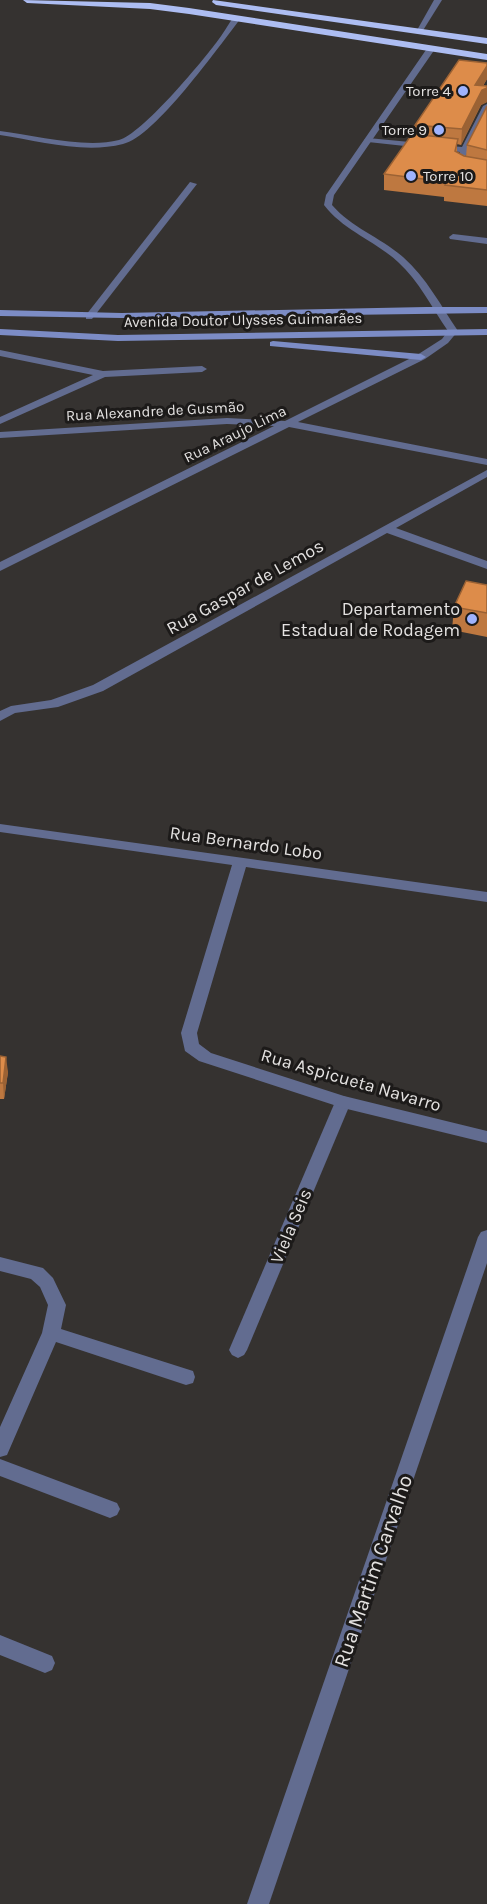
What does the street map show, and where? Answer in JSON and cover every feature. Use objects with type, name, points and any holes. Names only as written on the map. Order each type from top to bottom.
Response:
[{"type":"highway","points":[[27,0],[150,6],[487,57]]},
{"type":"highway","points":[[205,1],[487,41]]},
{"type":"highway","points":[[431,49],[463,45],[487,46]]},
{"type":"main road","name":"Avenida Doutor Ulysses Guimarães","points":[[0,313],[89,317],[438,309],[487,310]]},
{"type":"main road","name":"Avenida Doutor Ulysses Guimarães","points":[[0,332],[118,338],[487,332]]},
{"type":"main road","points":[[202,337],[421,357]]},
{"type":"street","points":[[419,30],[438,0]]},
{"type":"street","points":[[0,133],[84,143],[112,144],[127,141],[172,97],[217,47],[237,18]]},
{"type":"street","points":[[431,49],[330,195],[328,205],[336,216],[351,229],[401,261],[453,331]]},
{"type":"street","points":[[487,106],[458,162],[466,168],[487,171]]},
{"type":"street","points":[[477,122],[487,123]]},
{"type":"street","points":[[368,140],[465,150]]},
{"type":"street","points":[[89,317],[193,184]]},
{"type":"street","points":[[453,237],[487,241]]},
{"type":"street","name":"Rua Araujo Lima","points":[[0,567],[421,357],[445,341],[453,331]]},
{"type":"street","points":[[0,353],[103,375],[202,369]]},
{"type":"street","points":[[0,421],[103,375]]},
{"type":"street","name":"Rua Alexandre de Gusmão","points":[[0,435],[227,421],[290,424],[487,462]]},
{"type":"street","name":"Rua Gaspar de Lemos","points":[[4,711],[53,704],[98,688],[487,473]]},
{"type":"street","points":[[388,529],[487,565]]},
{"type":"street","name":"Rua Bernardo Lobo","points":[[0,828],[487,897]]},
{"type":"street","name":"Rua Aspicueta Navarro","points":[[240,862],[189,1032],[191,1047],[205,1057],[343,1101],[487,1137]]},
{"type":"street","name":"Viela Seis","points":[[238,1350],[343,1101]]},
{"type":"street","name":"Rua Martim Carvalho","points":[[258,1904],[487,1237]]},
{"type":"street","points":[[0,1264],[37,1273],[47,1283],[57,1305],[51,1333],[0,1449]]},
{"type":"street","points":[[51,1333],[186,1377]]},
{"type":"street","points":[[0,1467],[110,1509]]},
{"type":"street","points":[[0,1645],[45,1663]]},
{"type":"building","points":[[459,60],[487,63],[475,85],[487,86],[487,88],[482,90],[462,129],[415,125]]},
{"type":"building","points":[[487,106],[487,150],[467,145]]},
{"type":"building","points":[[412,134],[458,139],[455,151],[464,156],[487,160],[487,190],[384,174]]},
{"type":"building","points":[[466,581],[487,585],[487,613],[454,607]]},
{"type":"building","points":[[0,1056],[6,1057],[3,1083],[0,1083]]},
{"type":"place","name":"Torre 4","points":[[463,91]]},
{"type":"place","name":"Torre 9","points":[[439,130]]},
{"type":"place","name":"Torre 10","points":[[411,176]]},
{"type":"place","name":"Departamento Estadual de Rodagem","points":[[472,619]]}]
